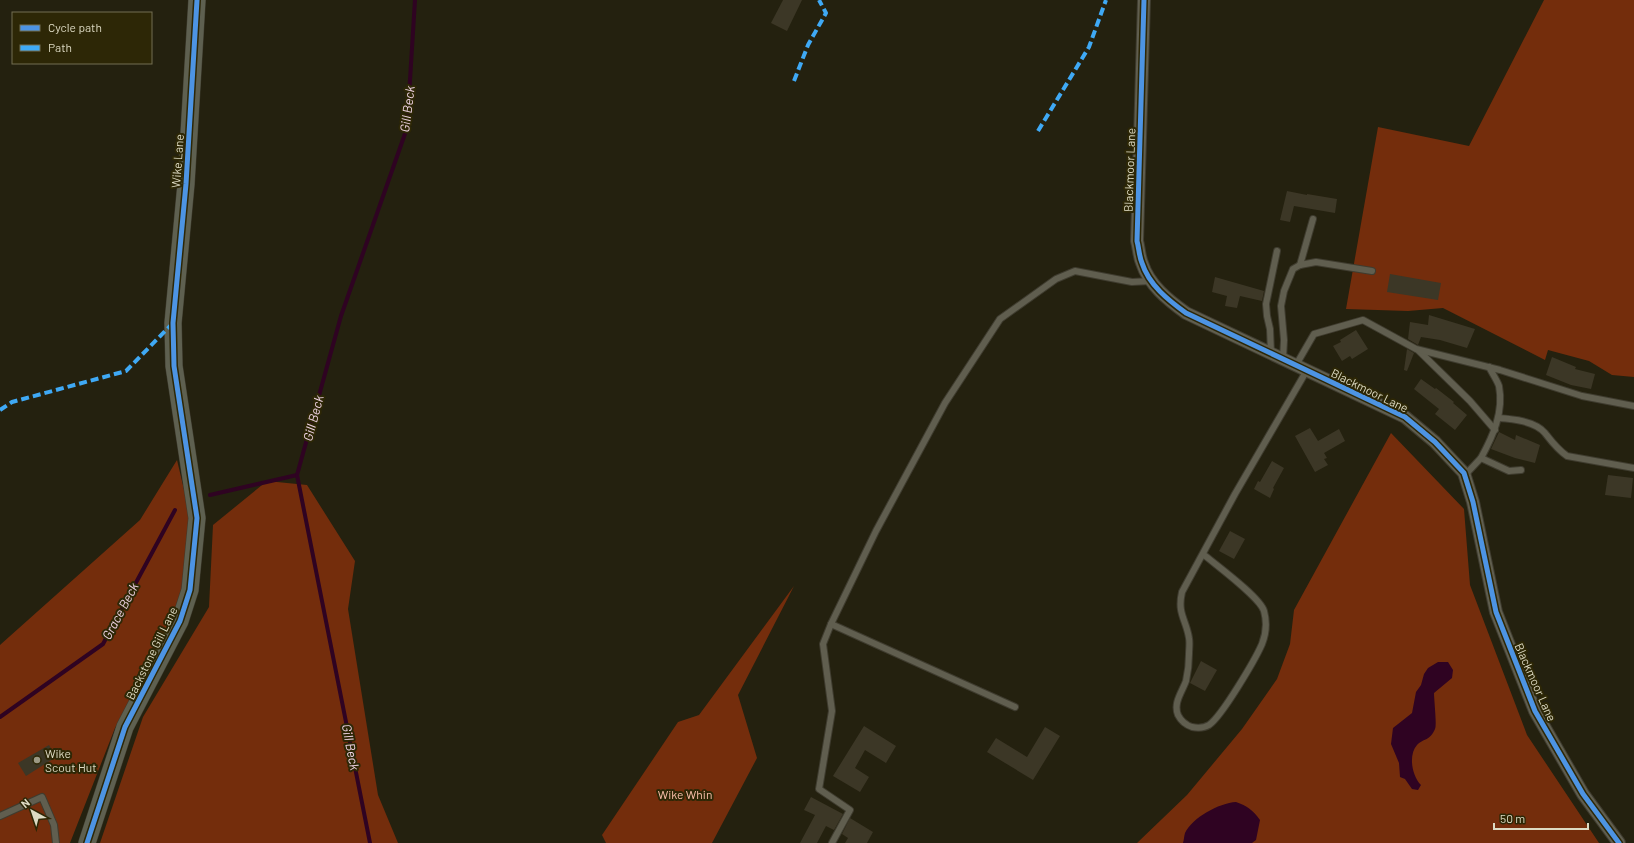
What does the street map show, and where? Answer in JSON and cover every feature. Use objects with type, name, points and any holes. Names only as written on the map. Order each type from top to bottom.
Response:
[{"type":"street","name":"Wike Lane","points":[[173,323],[186,184],[197,0]]},
{"type":"street","name":"Blackmoor Lane","points":[[1144,0],[1137,241],[1142,263],[1151,281],[1166,299],[1186,313],[1405,417],[1435,442],[1465,476],[1473,502],[1496,612],[1535,711],[1582,794],[1619,843]]},
{"type":"street","name":"Backstone Gill Lane","points":[[87,843],[125,727],[180,621],[190,590],[197,518],[174,366],[173,323]]},
{"type":"lane","points":[[1300,265],[1313,219]]},
{"type":"lane","points":[[1271,353],[1270,329],[1266,316],[1266,304],[1277,251]]},
{"type":"lane","points":[[1283,359],[1284,340],[1281,306],[1282,299],[1293,269],[1300,265],[1316,262],[1372,271]]},
{"type":"lane","points":[[832,843],[850,810],[819,789],[832,711],[823,644],[831,624],[876,531],[945,403],[1000,319],[1056,279],[1075,271],[1132,282],[1151,281]]},
{"type":"lane","points":[[1203,554],[1255,598],[1264,610],[1266,627],[1262,643],[1227,704],[1209,725],[1202,728],[1194,728],[1182,721],[1176,708],[1177,700],[1186,680],[1189,660],[1189,639],[1180,611],[1182,592],[1301,367],[1314,334],[1363,320],[1416,349],[1489,367],[1582,396],[1634,406]]},
{"type":"lane","points":[[1416,349],[1470,401],[1495,430]]},
{"type":"lane","points":[[1465,476],[1481,458],[1495,430],[1498,418],[1500,405],[1499,385],[1489,367]]},
{"type":"lane","points":[[1498,418],[1519,421],[1539,428],[1545,432],[1560,452],[1567,456],[1634,468]]},
{"type":"lane","points":[[1481,458],[1509,470],[1521,470]]},
{"type":"lane","points":[[831,624],[1015,707]]},
{"type":"lane","points":[[0,816],[42,797],[54,825],[56,843]]},
{"type":"green space","points":[[1544,0],[1634,0],[1634,377],[1612,375],[1589,361],[1548,350],[1545,360],[1443,308],[1408,311],[1346,309],[1378,127],[1469,146]]},
{"type":"green space","points":[[1391,433],[1464,509],[1470,585],[1527,735],[1599,843],[1137,843],[1187,795],[1242,729],[1277,679],[1290,644],[1294,610]]},
{"type":"green space","points":[[177,460],[191,519],[180,613],[115,728],[70,843],[0,843],[0,645],[140,520]]},
{"type":"green space","points":[[267,481],[307,485],[355,561],[348,609],[378,795],[398,843],[100,843],[143,717],[209,607],[213,525]]},
{"type":"green space","name":"Wike Whin","points":[[794,586],[738,695],[757,758],[712,843],[606,843],[602,835],[678,722],[699,715]]},
{"type":"shaded area","points":[[1438,662],[1448,662],[1453,670],[1452,678],[1434,693],[1436,727],[1431,736],[1417,745],[1414,749],[1412,760],[1413,771],[1421,785],[1418,790],[1412,789],[1405,779],[1400,777],[1399,763],[1391,744],[1393,728],[1412,713],[1416,692],[1421,685],[1424,674],[1428,668]]},
{"type":"shaded area","points":[[1236,802],[1250,809],[1260,820],[1256,840],[1252,843],[1183,843],[1185,833],[1200,817],[1214,808]]},
{"type":"building","points":[[783,0],[802,0],[787,31],[771,23]]},
{"type":"building","points":[[1287,191],[1337,199],[1335,213],[1294,206],[1290,222],[1280,220]]},
{"type":"building","points":[[1390,274],[1441,283],[1438,300],[1387,292]]},
{"type":"building","points":[[1215,277],[1264,291],[1262,301],[1240,296],[1237,308],[1225,306],[1227,296],[1212,292]]},
{"type":"building","points":[[1429,315],[1475,329],[1467,348],[1440,340],[1421,337],[1418,345],[1408,339],[1410,322],[1428,325]]},
{"type":"building","points":[[1356,330],[1368,349],[1352,359],[1350,356],[1342,361],[1333,346],[1341,342],[1340,340]]},
{"type":"building","points":[[1407,349],[1414,353],[1407,371],[1404,370]]},
{"type":"building","points":[[1552,357],[1576,367],[1575,369],[1595,374],[1591,389],[1571,385],[1546,375]]},
{"type":"building","points":[[1421,379],[1454,402],[1453,403],[1467,415],[1455,430],[1435,414],[1439,409],[1414,389]]},
{"type":"building","points":[[1310,428],[1318,441],[1339,429],[1345,441],[1324,453],[1327,458],[1324,459],[1328,465],[1315,472],[1295,436]]},
{"type":"building","points":[[1499,432],[1515,440],[1516,435],[1540,445],[1535,463],[1515,458],[1491,449]]},
{"type":"building","points":[[1272,461],[1284,468],[1273,488],[1274,489],[1270,498],[1254,489],[1258,481],[1260,482]]},
{"type":"building","points":[[1608,475],[1633,478],[1631,498],[1605,495]]},
{"type":"building","points":[[1230,531],[1245,539],[1234,559],[1219,551]]},
{"type":"building","points":[[1201,661],[1217,670],[1205,691],[1190,683]]},
{"type":"building","points":[[864,726],[896,746],[886,763],[865,750],[855,768],[869,777],[860,792],[833,776]]},
{"type":"building","points":[[1045,727],[1060,736],[1033,780],[987,752],[996,738],[1027,757]]},
{"type":"building","name":"Wike Scout Hut","points":[[49,745],[56,757],[26,776],[18,763]]},
{"type":"building","points":[[811,797],[843,814],[834,830],[826,826],[817,843],[800,843],[815,815],[804,810]]},
{"type":"building","points":[[850,818],[873,832],[867,843],[845,843],[848,838],[842,834]]},
{"type":"waterway","name":"Gill Beck","points":[[370,843],[297,475],[341,316],[407,128],[415,0]]},
{"type":"waterway","name":"Grace Beck","points":[[210,495],[297,475]]},
{"type":"waterway","name":"Grace Beck","points":[[0,717],[103,644],[175,510]]},
{"type":"marked path","points":[[794,81],[808,45],[826,13],[819,0]]},
{"type":"marked path","points":[[1038,131],[1089,47],[1106,0]]},
{"type":"marked path","points":[[0,410],[12,402],[126,371],[173,323]]},
{"type":"cycle path","points":[[87,843],[125,727],[180,621],[190,590],[197,518],[174,366],[173,323],[186,184],[197,0]]},
{"type":"cycle path","points":[[1144,0],[1137,241],[1140,258],[1145,271],[1154,285],[1186,313],[1405,417],[1435,442],[1464,473],[1473,502],[1496,612],[1535,711],[1583,794],[1619,843]]},
{"type":"place","name":"Wike Scout Hut","points":[[37,760]]}]
